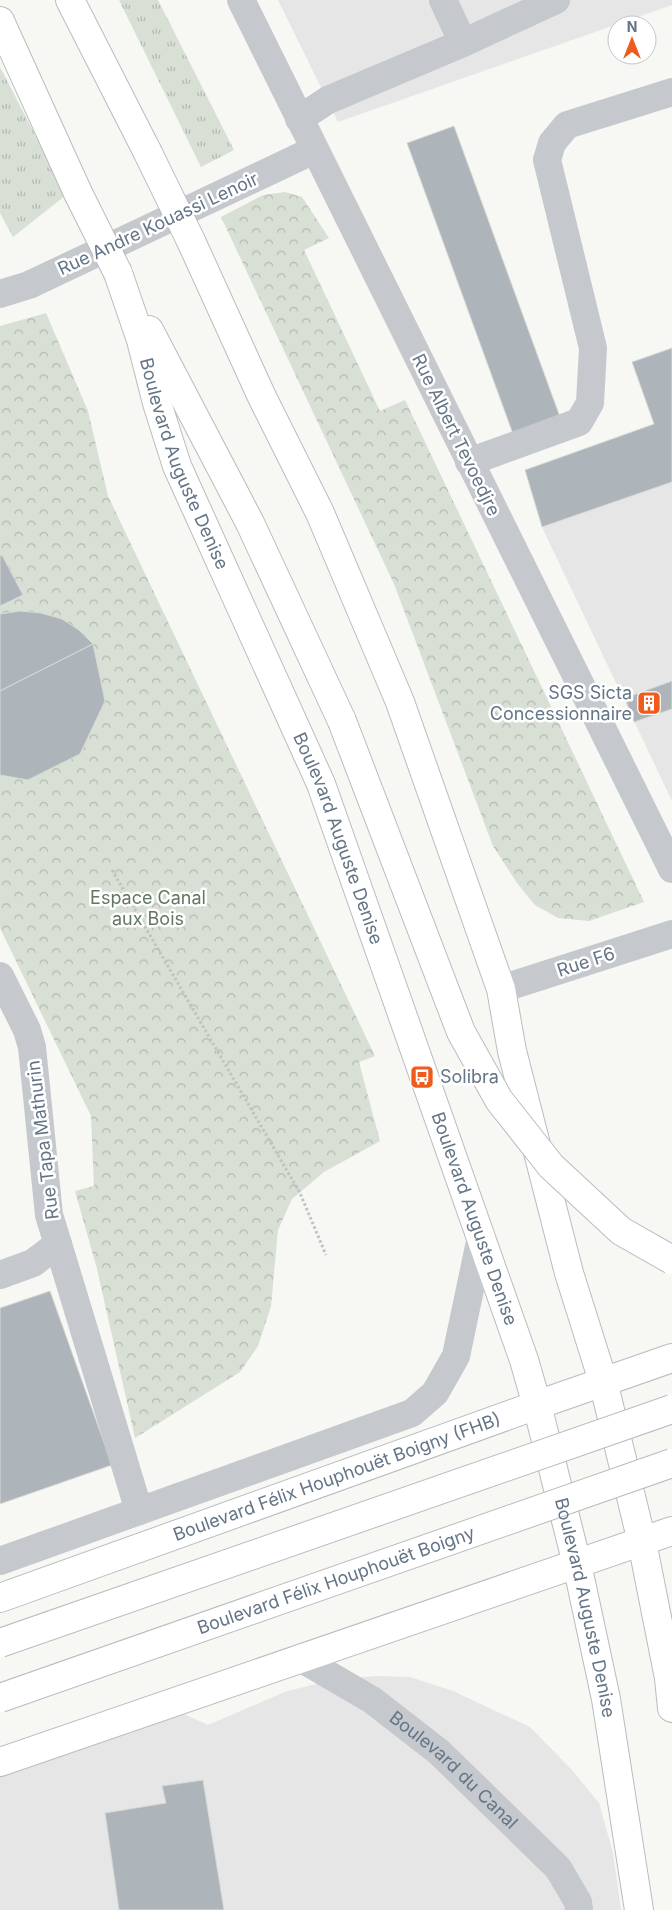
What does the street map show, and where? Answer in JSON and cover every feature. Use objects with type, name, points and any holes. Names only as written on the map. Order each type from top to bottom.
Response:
[{"type":"main road","points":[[70,0],[191,241],[262,397],[320,512],[396,693],[501,989],[512,1052],[569,1273],[603,1381],[642,1542],[669,1678],[672,1708]]},
{"type":"main road","name":"Boulevard Auguste Denise","points":[[0,21],[78,193],[118,273],[250,523],[342,721],[461,1032],[499,1100],[558,1173],[621,1231],[672,1260]]},
{"type":"main road","name":"Boulevard Auguste Denise","points":[[118,273],[141,340],[157,403],[177,466],[322,784],[524,1360],[577,1564],[606,1699],[640,1910]]},
{"type":"main road","name":"Boulevard Félix Houphouët Boigny (FHB)","points":[[0,1598],[603,1381],[672,1358]]},
{"type":"main road","points":[[0,1643],[672,1409]]},
{"type":"main road","name":"Boulevard Félix Houphouët Boigny","points":[[0,1698],[672,1463]]},
{"type":"main road","points":[[0,1762],[672,1531]]},
{"type":"street","name":"Rue Albert Tevoedjre","points":[[242,0],[314,150],[672,869]]},
{"type":"street","points":[[443,0],[463,44]]},
{"type":"street","points":[[299,119],[328,100],[463,44],[556,0]]},
{"type":"street","points":[[469,462],[579,422],[590,403],[593,348],[547,160],[552,143],[567,124],[672,92]]},
{"type":"street","name":"Rue Andre Kouassi Lenoir","points":[[0,294],[29,285],[314,150]]},
{"type":"street","name":"Rue F6","points":[[501,989],[672,934]]},
{"type":"street","name":"Rue Tapa Mathurin","points":[[0,976],[27,1030],[32,1047],[49,1215],[58,1244],[33,1263],[0,1275]]},
{"type":"street","name":"Boulevard Félix Houphouët Boigny (FHB)","points":[[0,1561],[412,1413],[435,1393],[456,1356],[464,1330],[481,1237]]},
{"type":"street","points":[[58,1244],[139,1511]]},
{"type":"street","name":"Boulevard du Canal","points":[[300,1658],[372,1700],[439,1752],[558,1868],[578,1902],[579,1910]]},
{"type":"path","points":[[112,870],[300,1193],[326,1255]]},
{"type":"shaded area","points":[[278,0],[672,0],[672,5],[643,15],[607,15],[607,28],[338,122]]},
{"type":"shaded area","points":[[672,482],[672,801],[542,527]]},
{"type":"shaded area","points":[[377,1676],[410,1677],[453,1691],[530,1727],[572,1770],[599,1803],[613,1853],[621,1910],[0,1910],[0,1766],[169,1707],[208,1725],[287,1691],[338,1679]]},
{"type":"green space","points":[[119,0],[158,0],[234,150],[201,167]]},
{"type":"green space","points":[[0,67],[66,195],[13,237],[0,213]]},
{"type":"green space","points":[[285,192],[302,197],[329,238],[304,250],[380,411],[405,400],[644,902],[589,921],[558,918],[535,905],[517,883],[493,846],[394,584],[221,217],[263,195]]},
{"type":"green space","name":"Espace Canal aux Bois","points":[[46,313],[88,411],[108,496],[375,1056],[359,1062],[380,1141],[324,1172],[292,1199],[278,1230],[271,1306],[258,1346],[240,1372],[135,1438],[97,1269],[75,1191],[94,1186],[91,1116],[0,928],[0,326]]},
{"type":"building","points":[[454,126],[560,417],[513,434],[407,143]]},
{"type":"building","points":[[672,348],[672,482],[542,527],[525,470],[654,424],[632,362]]},
{"type":"building","points":[[2,555],[23,595],[0,606],[0,556]]},
{"type":"building","points":[[20,611],[41,613],[62,619],[79,630],[93,644],[0,691],[0,614]]},
{"type":"building","points":[[93,644],[105,701],[80,754],[28,780],[0,775],[0,691]]},
{"type":"building","name":"SGS Sicta Concessionnaire","points":[[672,681],[672,709],[634,722],[625,698]]},
{"type":"building","points":[[50,1291],[112,1465],[0,1504],[0,1308]]},
{"type":"building","points":[[203,1780],[224,1910],[119,1910],[105,1813],[166,1803],[162,1786]]},
{"type":"place","name":"SGS Sicta Concessionnaire","points":[[649,703]]},
{"type":"place","name":"Solibra","points":[[422,1077]]}]
